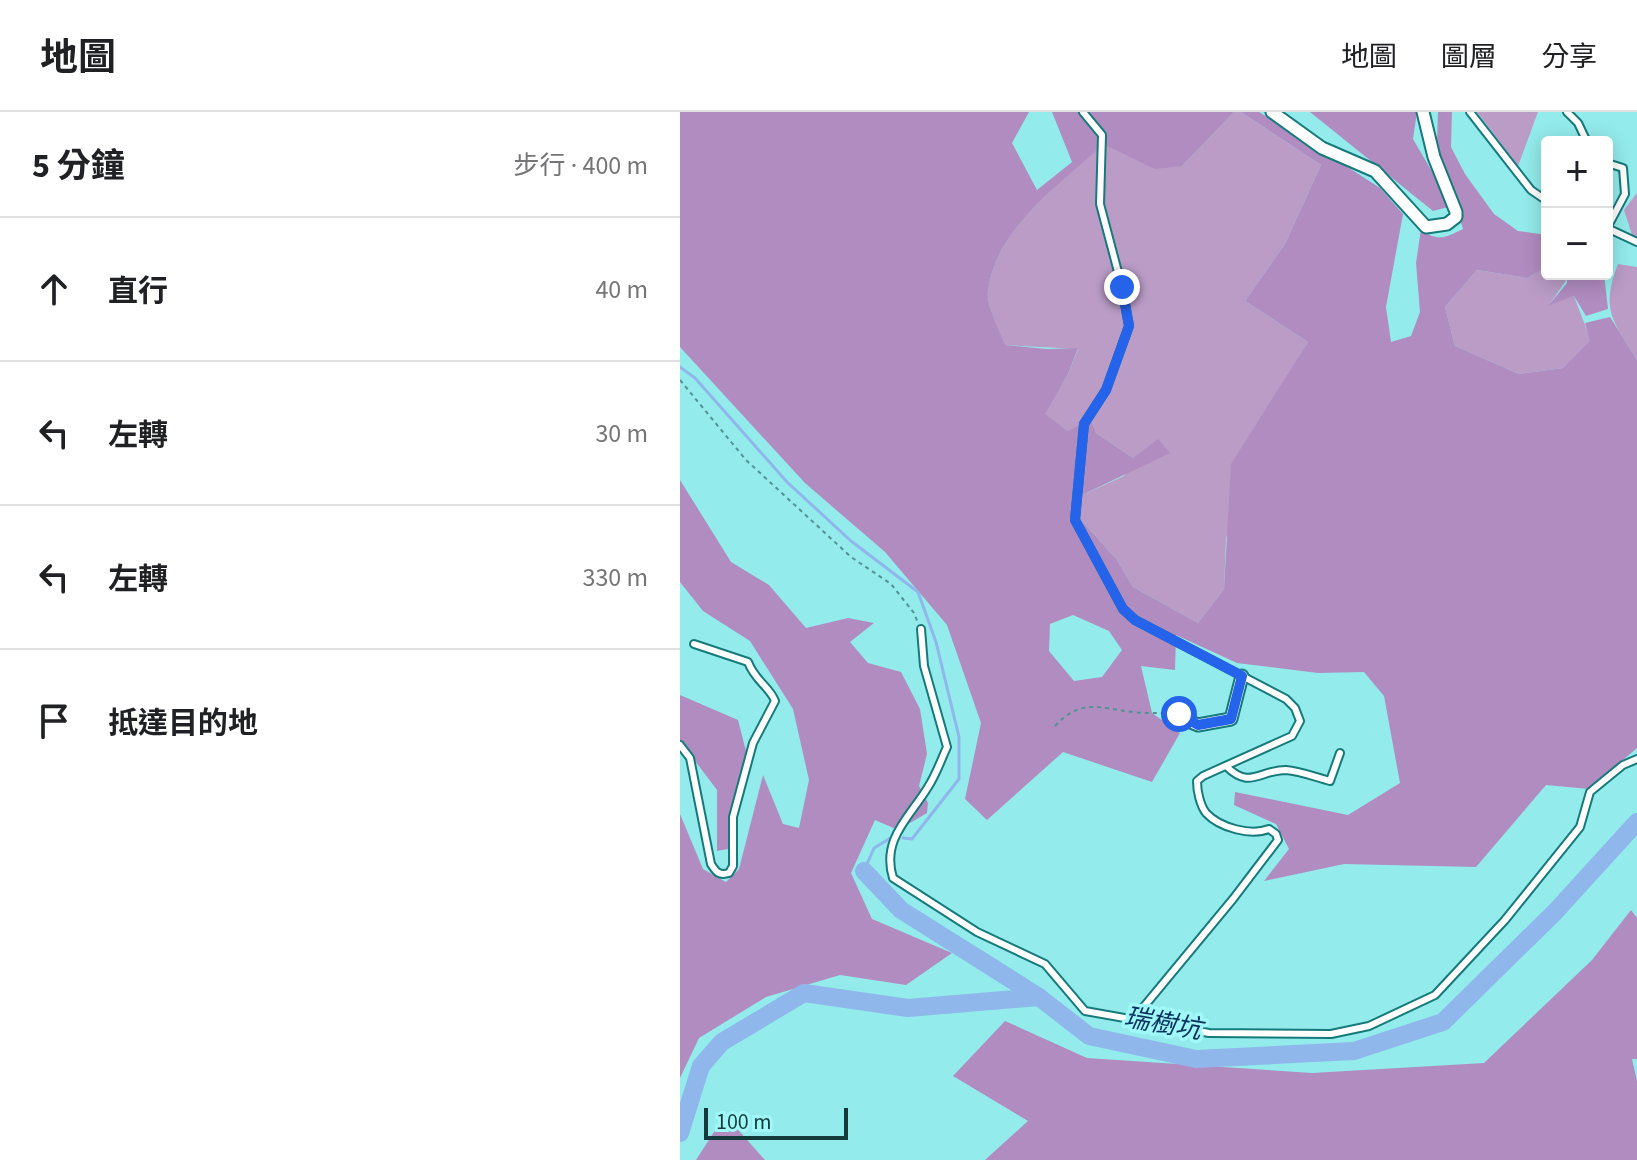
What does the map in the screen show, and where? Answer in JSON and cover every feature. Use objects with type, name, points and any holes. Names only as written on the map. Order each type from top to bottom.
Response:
[{"type":"street","points":[[1272,112],[1322,148],[1375,171],[1426,227],[1447,224],[1456,217],[1456,212],[1434,157],[1423,112]]},
{"type":"street","points":[[1186,720],[1198,725],[1231,719],[1242,676]]},
{"type":"lane","points":[[1083,112],[1102,135],[1100,204],[1129,326],[1106,390],[1084,424],[1075,520],[1123,609],[1135,620],[1254,685],[1286,699],[1295,708],[1300,721],[1292,736],[1197,781],[1205,812],[1217,821],[1244,831],[1259,833],[1269,829],[1278,840],[1132,1021]]},
{"type":"lane","points":[[1470,112],[1531,190],[1541,197]]},
{"type":"lane","points":[[1567,112],[1578,123],[1584,136]]},
{"type":"lane","points":[[1613,165],[1623,168],[1625,194],[1607,228],[1637,242]]},
{"type":"lane","points":[[921,629],[924,666],[947,747],[929,786],[896,832],[891,853],[893,878],[977,932],[1045,964],[1085,1011],[1132,1021],[1209,1033],[1331,1034],[1369,1026],[1435,995],[1505,920],[1580,827],[1590,792],[1623,765],[1637,759]]},
{"type":"lane","points":[[680,745],[690,758],[711,864],[716,872],[723,875],[729,873],[733,866],[733,817],[753,743],[775,701],[773,695],[753,677],[748,662],[694,644]]},
{"type":"lane","points":[[1226,766],[1236,775],[1249,779],[1288,770],[1330,781],[1340,753]]},
{"type":"path","points":[[680,380],[746,460],[851,557],[891,584],[914,613],[921,629]]},
{"type":"path","points":[[1055,726],[1067,713],[1079,708],[1106,707],[1133,712],[1172,713],[1186,720]]},
{"type":"shaded area","points":[[680,112],[1029,112],[1012,143],[1037,190],[1072,162],[1052,112],[1234,112],[1182,166],[1155,169],[1103,144],[1032,209],[1016,228],[993,269],[988,292],[991,311],[1005,345],[1078,348],[1068,374],[1045,414],[1068,431],[1090,420],[1096,433],[1133,458],[1158,439],[1170,453],[1082,495],[1075,513],[1117,560],[1133,587],[1198,623],[1224,589],[1231,464],[1308,342],[1245,301],[1285,244],[1321,165],[1241,112],[1259,112],[1315,146],[1380,188],[1403,214],[1386,307],[1391,342],[1411,336],[1420,312],[1416,263],[1421,229],[1432,236],[1441,237],[1463,229],[1437,143],[1438,112],[1452,112],[1451,147],[1465,174],[1494,214],[1518,231],[1541,234],[1541,270],[1527,278],[1477,270],[1445,307],[1455,346],[1519,374],[1563,368],[1590,341],[1585,323],[1610,317],[1637,360],[1637,748],[1589,789],[1546,785],[1476,867],[1344,864],[1264,881],[1289,849],[1276,824],[1234,805],[1235,792],[1348,815],[1400,783],[1384,696],[1364,672],[1318,673],[1237,663],[1176,635],[1175,670],[1141,666],[1152,713],[1180,733],[1152,782],[1063,752],[987,820],[965,799],[981,723],[947,625],[885,552],[805,483],[680,347]],"holes":[[[1073,615],[1109,631],[1122,650],[1102,677],[1074,681],[1049,651],[1050,624]]]},
{"type":"shaded area","points":[[1234,112],[1241,112],[1321,165],[1285,244],[1245,301],[1308,342],[1278,392],[1226,538],[1224,589],[1198,623],[1133,587],[1117,560],[1075,513],[1082,495],[1124,476],[1133,458],[1096,433],[1068,431],[1044,414],[1068,374],[1078,349],[1004,345],[991,311],[988,292],[993,269],[1016,228],[1032,209],[1103,143],[1122,152],[1182,166]]},
{"type":"shaded area","points":[[1310,112],[1417,112],[1413,139],[1452,206],[1433,211]]},
{"type":"shaded area","points":[[1477,112],[1538,112],[1518,166]]},
{"type":"shaded area","points":[[1637,193],[1637,238],[1632,235],[1624,210]]},
{"type":"shaded area","points":[[1618,264],[1637,267],[1637,360],[1612,315],[1610,293]]},
{"type":"shaded area","points":[[1477,270],[1527,278],[1541,270],[1541,280],[1566,280],[1549,305],[1574,296],[1591,341],[1563,368],[1519,374],[1455,346],[1445,307]]},
{"type":"shaded area","points":[[1567,280],[1605,280],[1608,309],[1586,316],[1574,296],[1548,306]]},
{"type":"shaded area","points":[[680,480],[731,562],[769,585],[806,628],[848,618],[874,623],[850,642],[868,663],[901,672],[920,709],[927,754],[919,786],[928,803],[927,813],[898,830],[875,820],[851,873],[872,919],[952,953],[906,985],[840,975],[766,997],[699,1038],[680,1078],[680,814],[703,869],[726,882],[739,869],[763,775],[783,824],[799,828],[809,780],[793,709],[750,641],[703,611],[680,582]]},
{"type":"shaded area","points":[[680,695],[738,720],[747,755],[728,849],[717,851],[717,790],[680,741]]},
{"type":"shaded area","points":[[1631,910],[1637,918],[1637,1059],[1632,1059],[1637,1081],[1637,1160],[985,1160],[1028,1121],[953,1076],[1005,1021],[1087,1058],[1312,1073],[1484,1063],[1592,960]]},
{"type":"shaded area","points":[[725,1115],[765,1160],[696,1160]]},
{"type":"waterway","points":[[680,367],[695,378],[787,482],[851,541],[918,592],[936,642],[959,737],[959,779],[912,839],[903,838]]},
{"type":"waterway","name":"瑞樹坑","points":[[864,871],[901,910],[1039,997],[1089,1036],[1196,1059],[1354,1051],[1443,1022],[1555,912],[1637,822]]},
{"type":"waterway","points":[[864,871],[874,848],[894,836]]},
{"type":"waterway","name":"瑞樹坑","points":[[680,1133],[701,1066],[722,1042],[804,993],[908,1008],[1039,997]]},
{"type":"route","points":[[1122,287],[1129,326],[1106,390],[1084,424],[1075,520],[1123,609],[1135,620],[1242,676],[1231,719],[1198,725],[1179,714]]}]
